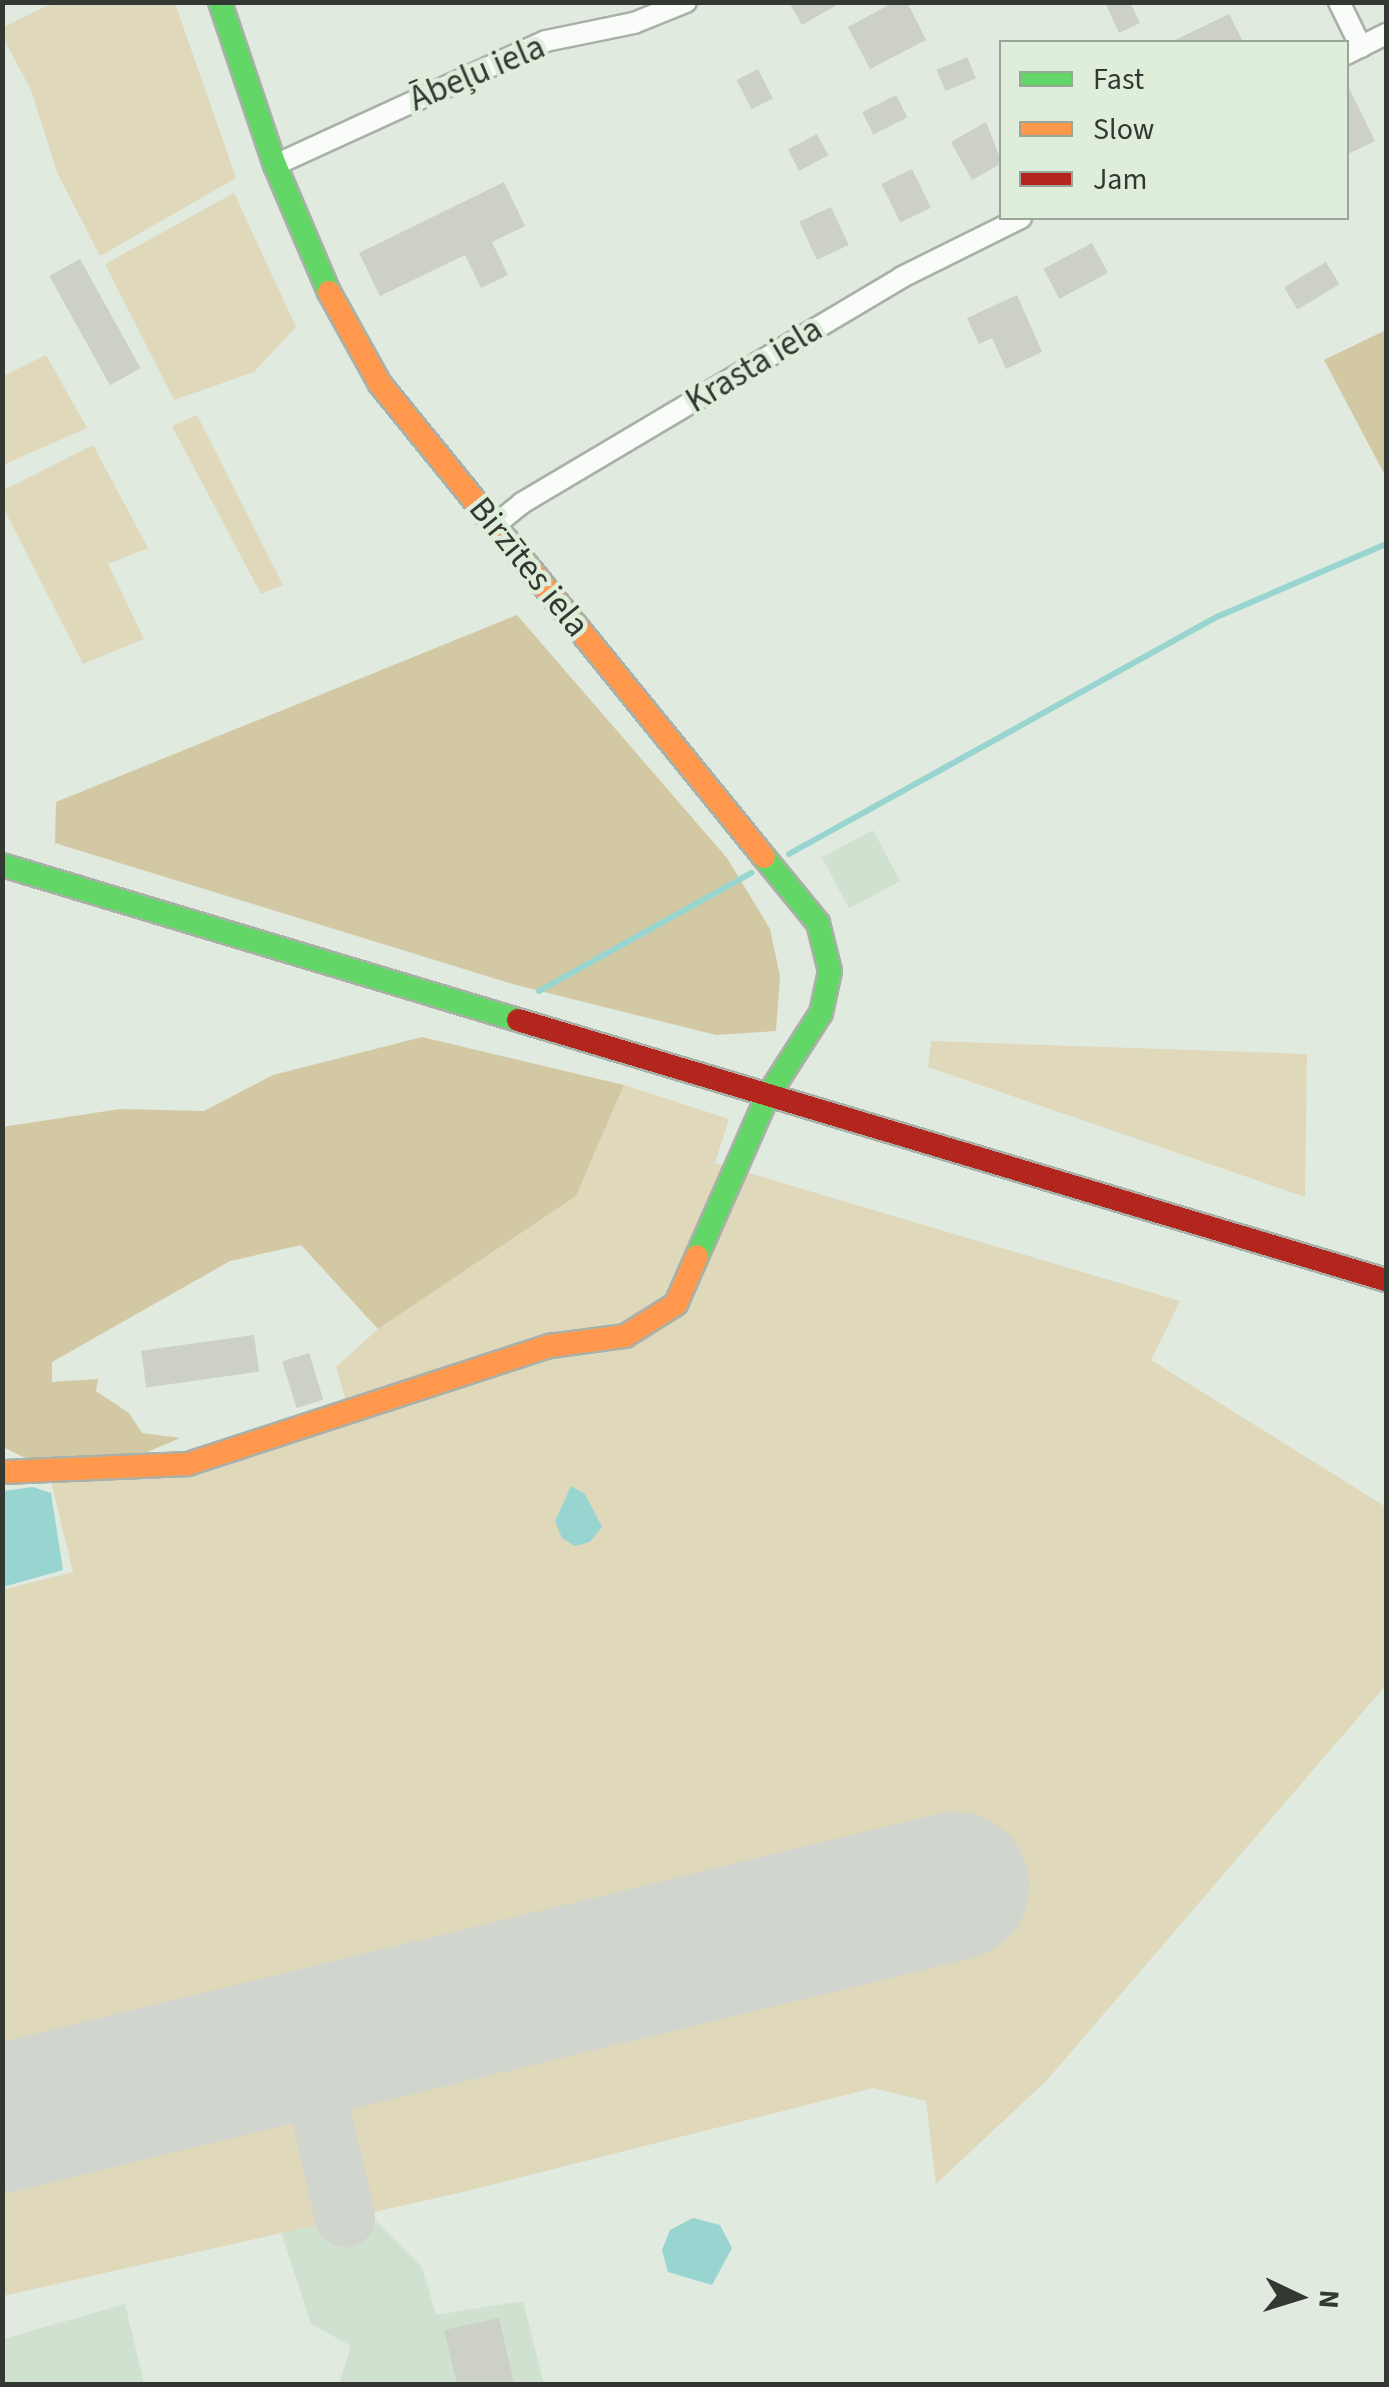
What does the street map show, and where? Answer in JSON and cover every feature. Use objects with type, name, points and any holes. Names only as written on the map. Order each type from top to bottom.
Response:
[{"type":"street","name":"Birzītes iela","points":[[2,1472],[20,1467],[122,1472],[188,1464],[550,1346],[625,1336],[676,1304],[768,1096],[821,1013],[830,971],[818,923],[380,384],[331,296],[275,165],[220,2]]},
{"type":"street","name":"Ābeļu iela","points":[[275,165],[546,41],[634,23],[686,2]]},
{"type":"street","points":[[1340,2],[1354,50],[1386,34]]},
{"type":"street","name":"Krasta iela","points":[[495,525],[522,502],[902,277],[1017,220]]},
{"type":"street","points":[[2,865],[1386,1280]]},
{"type":"shaded area","points":[[53,3],[175,3],[236,178],[100,256],[57,172],[31,90],[3,38],[3,27]]},
{"type":"shaded area","points":[[234,193],[296,327],[254,372],[174,400],[105,264]]},
{"type":"shaded area","points":[[1386,330],[1386,477],[1324,360]]},
{"type":"shaded area","points":[[46,355],[87,428],[3,465],[3,376]]},
{"type":"shaded area","points":[[197,415],[283,585],[261,594],[172,426]]},
{"type":"shaded area","points":[[93,445],[148,548],[108,564],[144,639],[83,664],[3,507],[2,491]]},
{"type":"shaded area","points":[[517,615],[727,858],[770,929],[780,976],[776,1031],[716,1035],[516,985],[55,843],[56,802]]},
{"type":"shaded area","points":[[873,830],[900,881],[849,908],[822,857]]},
{"type":"shaded area","points":[[422,1037],[624,1085],[576,1196],[378,1329],[301,1245],[230,1261],[52,1362],[52,1382],[98,1379],[96,1391],[129,1413],[142,1433],[180,1438],[133,1458],[25,1458],[3,1447],[2,1127],[120,1109],[204,1111],[273,1075]]},
{"type":"shaded area","points":[[931,1041],[1307,1054],[1305,1197],[928,1067]]},
{"type":"shaded area","points":[[624,1085],[729,1119],[715,1163],[1180,1301],[1151,1360],[1386,1507],[1386,1685],[1047,2080],[936,2184],[926,2101],[873,2088],[467,2191],[3,2296],[2,1590],[73,1572],[49,1473],[166,1478],[347,1405],[336,1367],[378,1329],[576,1196]]},
{"type":"shaded area","points":[[367,2212],[422,2267],[436,2315],[523,2301],[544,2384],[339,2384],[351,2346],[311,2324],[281,2232]]},
{"type":"shaded area","points":[[125,2304],[144,2384],[3,2384],[3,2339]]},
{"type":"water","points":[[571,1486],[585,1494],[602,1527],[590,1542],[575,1546],[562,1538],[555,1521]]},
{"type":"water","points":[[33,1487],[51,1493],[63,1570],[3,1587],[3,1491]]},
{"type":"water","points":[[693,2218],[720,2225],[732,2248],[712,2285],[668,2272],[662,2250],[670,2230]]},
{"type":"building","points":[[789,2],[842,2],[802,25]]},
{"type":"building","points":[[894,2],[907,2],[926,40],[870,69],[848,27]]},
{"type":"building","points":[[1105,2],[1130,2],[1140,23],[1119,33]]},
{"type":"building","points":[[1229,14],[1242,40],[1175,40]]},
{"type":"building","points":[[967,57],[976,78],[946,91],[937,70]]},
{"type":"building","points":[[758,69],[773,98],[752,109],[737,80]]},
{"type":"building","points":[[1349,88],[1375,141],[1349,154]]},
{"type":"building","points":[[896,95],[907,117],[873,135],[862,112]]},
{"type":"building","points":[[986,122],[999,165],[972,180],[951,142]]},
{"type":"building","points":[[817,134],[828,155],[799,171],[788,149]]},
{"type":"building","points":[[912,169],[931,208],[900,223],[881,184]]},
{"type":"building","points":[[504,182],[525,226],[492,242],[508,275],[481,288],[465,255],[380,296],[359,253]]},
{"type":"building","points":[[831,207],[849,245],[817,260],[799,222]]},
{"type":"building","points":[[1092,243],[1108,273],[1059,299],[1043,269]]},
{"type":"building","points":[[80,259],[141,368],[110,385],[49,276]]},
{"type":"building","points":[[1326,262],[1339,284],[1297,310],[1284,287]]},
{"type":"building","points":[[1017,295],[1042,352],[1006,369],[992,338],[979,344],[967,318]]},
{"type":"building","points":[[254,1335],[259,1372],[146,1388],[141,1351]]},
{"type":"building","points":[[309,1353],[323,1400],[297,1408],[282,1361]]},
{"type":"building","points":[[499,2318],[514,2384],[457,2384],[444,2330]]},
{"type":"waterway","points":[[789,854],[1219,616],[1386,544]]},
{"type":"waterway","points":[[539,991],[751,873]]},
{"type":"taxiway","points":[[305,2044],[345,2217]]},
{"type":"runway","points":[[2,2118],[955,1886]]},
{"type":"traffic: fast","points":[[220,2],[275,165],[329,292]]},
{"type":"traffic: fast","points":[[697,1256],[767,1097],[821,1013],[830,971],[818,923],[764,857]]},
{"type":"traffic: fast","points":[[2,865],[518,1020]]},
{"type":"traffic: slow","points":[[329,292],[380,384],[764,857]]},
{"type":"traffic: slow","points":[[2,1472],[188,1464],[550,1346],[625,1336],[676,1304],[697,1256]]},
{"type":"traffic: jam","points":[[518,1020],[1386,1280]]}]
